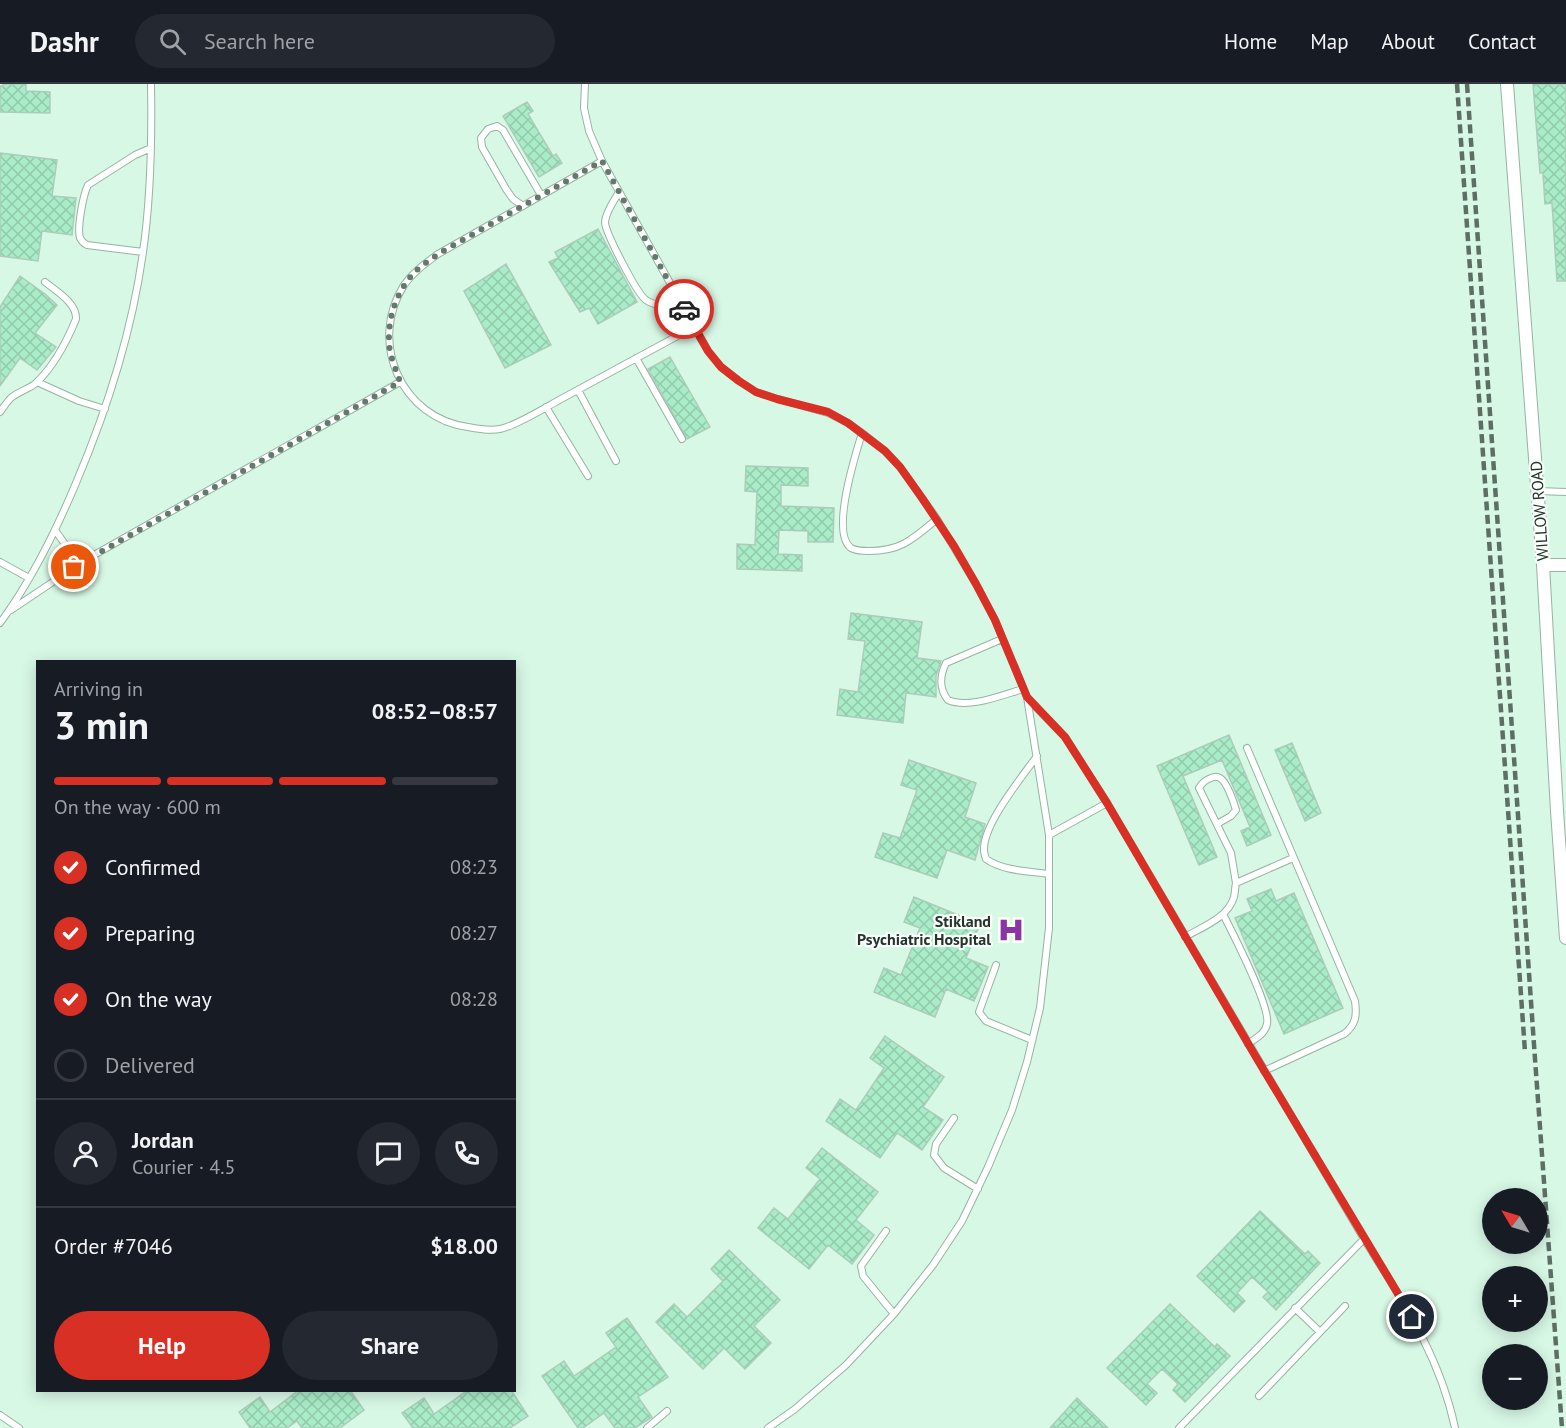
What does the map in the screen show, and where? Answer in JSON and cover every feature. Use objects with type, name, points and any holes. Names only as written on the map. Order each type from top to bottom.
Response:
[{"type":"street","name":"WILLOW ROAD","points":[[1507,84],[1561,811],[1566,938]]},
{"type":"street","points":[[1543,565],[1566,565]]},
{"type":"lane","points":[[0,623],[56,530],[105,409],[129,325],[143,252],[151,148],[151,84]]},
{"type":"lane","points":[[585,84],[584,108],[589,131],[602,161],[708,351],[721,367],[756,392],[828,412],[862,433],[885,451],[900,467],[937,519],[995,620],[1027,697],[1049,835],[1049,928],[1040,1008],[1012,1110],[978,1189],[962,1221],[933,1265],[894,1314],[846,1365],[768,1428]]},
{"type":"lane","points":[[523,206],[509,195],[482,147],[481,138],[488,129],[497,126],[503,130],[541,195]]},
{"type":"lane","points":[[143,252],[87,245],[81,241],[80,225],[88,185],[135,155],[151,148]]},
{"type":"lane","points":[[602,161],[438,254],[419,268],[405,284],[394,305],[390,321],[388,343],[400,382],[425,410],[445,422],[480,429],[500,429],[546,407],[694,327]]},
{"type":"lane","points":[[619,192],[608,213],[605,225],[638,290],[643,298],[653,304],[683,307]]},
{"type":"lane","points":[[0,412],[9,399],[37,382],[59,353],[76,319],[73,307],[45,282]]},
{"type":"lane","points":[[636,358],[682,439]]},
{"type":"lane","points":[[37,382],[79,401],[105,409]]},
{"type":"lane","points":[[8,613],[87,559],[400,382]]},
{"type":"lane","points":[[578,390],[616,460]]},
{"type":"lane","points":[[546,407],[588,476]]},
{"type":"lane","points":[[862,433],[849,473],[846,492],[843,528],[848,546],[852,549],[876,551],[894,548],[904,544],[937,519]]},
{"type":"lane","points":[[1537,491],[1566,492]]},
{"type":"lane","points":[[56,530],[61,541],[87,559]]},
{"type":"lane","points":[[0,562],[29,578]]},
{"type":"lane","points":[[1002,639],[946,663],[941,688],[948,700],[959,703],[984,700],[1023,689]]},
{"type":"lane","points":[[1027,697],[1065,737],[1107,803],[1264,1071],[1424,1337],[1439,1374],[1455,1428]]},
{"type":"lane","points":[[1247,748],[1355,1001],[1357,1014],[1350,1029],[1344,1034],[1264,1071]]},
{"type":"lane","points":[[1037,756],[1006,797],[995,816],[986,837],[984,849],[986,859],[993,864],[1049,874]]},
{"type":"lane","points":[[1185,937],[1223,914],[1230,907],[1234,897],[1236,883],[1231,853],[1217,824],[1200,788],[1203,783],[1213,777],[1218,777],[1223,781],[1236,810],[1231,816],[1217,824]]},
{"type":"lane","points":[[1049,835],[1107,803]]},
{"type":"lane","points":[[1236,883],[1293,858]]},
{"type":"lane","points":[[1223,914],[1265,1007],[1268,1019],[1263,1032],[1248,1044]]},
{"type":"lane","points":[[996,965],[979,1012],[986,1021],[1032,1040]]},
{"type":"lane","points":[[954,1118],[936,1144],[934,1155],[944,1168],[978,1189]]},
{"type":"lane","points":[[886,1230],[861,1266],[863,1276],[894,1314]]},
{"type":"lane","points":[[1179,1428],[1364,1239]]},
{"type":"lane","points":[[1258,1396],[1345,1306]]},
{"type":"lane","points":[[1295,1308],[1320,1332]]},
{"type":"lane","points":[[647,1428],[667,1410]]},
{"type":"lane","points":[[0,1415],[19,1428]]},
{"type":"building","points":[[26,84],[26,91],[50,92],[50,113],[0,112],[0,86]]},
{"type":"building","points":[[1533,84],[1566,84],[1566,281],[1557,281],[1552,203],[1545,204],[1543,173],[1540,173]]},
{"type":"building","points":[[527,102],[533,111],[528,114],[553,156],[556,154],[562,163],[539,177],[503,116]]},
{"type":"building","points":[[0,153],[57,160],[52,196],[76,198],[72,235],[42,231],[38,261],[0,256]]},
{"type":"building","points":[[598,229],[637,302],[598,324],[589,308],[580,312],[549,262],[558,258],[555,252]]},
{"type":"building","points":[[506,264],[551,345],[505,368],[464,291]]},
{"type":"building","points":[[20,276],[57,305],[35,333],[56,347],[37,370],[20,358],[0,386],[0,307]]},
{"type":"building","points":[[670,357],[710,427],[687,439],[648,369]]},
{"type":"building","points":[[746,466],[808,468],[808,486],[781,485],[781,506],[834,508],[833,542],[808,542],[808,531],[779,530],[778,554],[802,555],[802,571],[737,569],[737,544],[755,545],[757,492],[745,491]]},
{"type":"building","points":[[851,613],[922,622],[917,658],[941,661],[936,676],[936,697],[906,693],[903,723],[837,715],[840,689],[858,692],[865,641],[848,639]]},
{"type":"building","points":[[1229,735],[1271,835],[1247,846],[1241,831],[1250,827],[1222,760],[1183,776],[1217,857],[1199,865],[1157,766]]},
{"type":"building","points":[[1292,743],[1321,813],[1305,821],[1275,750]]},
{"type":"building","points":[[909,760],[976,783],[965,817],[985,824],[975,860],[947,850],[937,878],[875,857],[883,833],[900,838],[917,790],[901,785]]},
{"type":"building","points":[[1271,889],[1276,901],[1294,893],[1343,1008],[1284,1034],[1235,918],[1252,911],[1247,899]]},
{"type":"building","points":[[914,897],[980,924],[966,958],[988,967],[974,1001],[946,989],[935,1017],[874,992],[884,968],[901,975],[920,928],[904,922]]},
{"type":"building","points":[[885,1036],[944,1077],[923,1107],[943,1120],[922,1150],[897,1133],[880,1158],[826,1121],[840,1099],[856,1110],[884,1068],[870,1058]]},
{"type":"building","points":[[822,1148],[878,1192],[856,1220],[874,1235],[852,1264],[828,1245],[809,1269],[758,1228],[774,1208],[788,1219],[820,1179],[806,1168]]},
{"type":"building","points":[[1260,1211],[1305,1254],[1308,1251],[1320,1263],[1276,1310],[1263,1297],[1268,1292],[1252,1277],[1237,1293],[1245,1301],[1234,1312],[1197,1276]]},
{"type":"building","points":[[729,1250],[780,1300],[754,1326],[771,1343],[745,1369],[724,1348],[703,1369],[656,1322],[674,1304],[687,1317],[723,1281],[711,1269]]},
{"type":"building","points":[[1170,1304],[1215,1347],[1217,1344],[1230,1356],[1185,1402],[1173,1390],[1178,1384],[1162,1369],[1147,1384],[1157,1393],[1146,1405],[1107,1368]]},
{"type":"building","points":[[627,1318],[668,1377],[638,1397],[652,1417],[635,1428],[615,1428],[604,1413],[583,1428],[578,1428],[542,1376],[564,1361],[574,1376],[616,1347],[606,1333]]},
{"type":"building","points":[[296,1392],[351,1392],[364,1410],[340,1428],[302,1428],[297,1421],[287,1428],[250,1428],[239,1412],[260,1397],[270,1412]]},
{"type":"building","points":[[465,1392],[512,1392],[528,1416],[510,1428],[413,1428],[402,1413],[424,1398],[434,1414]]},
{"type":"building","points":[[1077,1398],[1108,1428],[1050,1428]]},
{"type":"railway","points":[[1457,84],[1525,1052]]},
{"type":"railway","points":[[1467,84],[1562,1428]]},
{"type":"way so far","points":[[74,567],[400,382],[388,343],[390,321],[394,305],[405,284],[419,268],[438,254],[602,161],[684,309]]},
{"type":"place","name":"Stikland Psychiatric Hospital","points":[[1011,930]]},
{"type":"route","points":[[684,309],[708,351],[721,367],[739,381],[756,392],[828,412],[862,433],[885,451],[900,467],[937,519],[976,584],[995,620],[1027,697],[1065,737],[1107,803],[1412,1317]]}]
